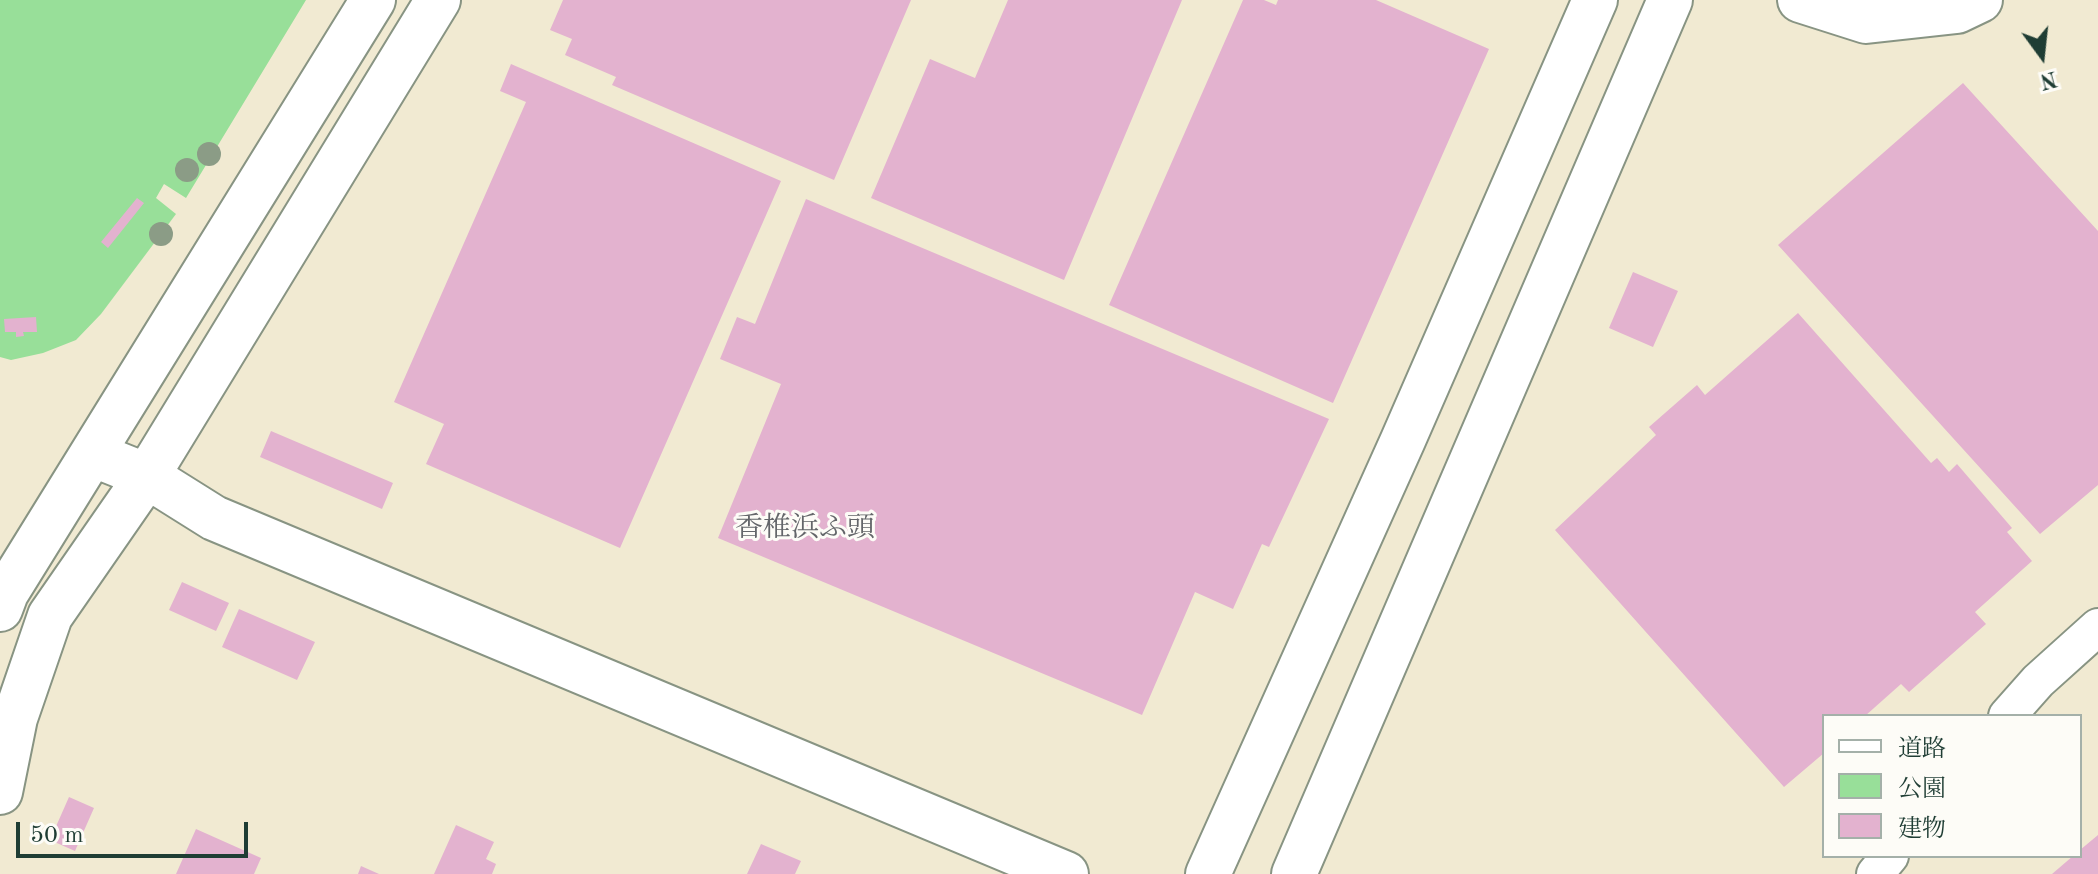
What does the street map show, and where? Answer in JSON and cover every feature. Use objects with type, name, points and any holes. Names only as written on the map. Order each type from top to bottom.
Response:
[{"type":"street","points":[[0,609],[6,593],[373,0]]},
{"type":"street","points":[[0,792],[15,718],[50,616],[147,476],[438,0]]},
{"type":"street","points":[[1208,874],[1409,426],[1595,0]]},
{"type":"street","points":[[1294,874],[1670,0]]},
{"type":"street","points":[[1800,0],[1866,21],[1957,11],[1980,0]]},
{"type":"street","points":[[92,454],[147,476],[214,518],[1066,874]]},
{"type":"street","points":[[2009,714],[2038,681],[2098,627]]},
{"type":"street","points":[[1875,874],[1888,858]]},
{"type":"green space","points":[[0,0],[306,0],[186,198],[164,184],[156,198],[176,214],[101,314],[76,340],[43,353],[11,360],[0,357]]},
{"type":"building","points":[[563,0],[911,0],[834,180],[612,85],[616,77],[565,55],[572,39],[550,30]]},
{"type":"building","points":[[1008,0],[1182,0],[1064,280],[871,198],[930,59],[975,78]]},
{"type":"building","points":[[1243,0],[1264,0],[1276,5],[1278,0],[1376,0],[1489,49],[1333,403],[1109,305]]},
{"type":"building","points":[[511,64],[781,181],[620,548],[426,464],[444,424],[394,402],[526,102],[500,91]]},
{"type":"building","points":[[1963,83],[2098,231],[2098,485],[2040,534],[1778,245]]},
{"type":"building","points":[[137,198],[144,203],[108,248],[101,242]]},
{"type":"building","points":[[806,199],[1329,419],[1269,547],[1262,544],[1233,609],[1195,592],[1142,715],[718,538],[781,384],[720,359],[737,317],[755,324]]},
{"type":"building","points":[[1633,272],[1678,291],[1653,347],[1609,328]]},
{"type":"building","points":[[1798,313],[1931,463],[1937,458],[1949,472],[1957,464],[2012,528],[2007,532],[2032,561],[1975,612],[1986,624],[1909,692],[1901,684],[1867,714],[1822,714],[1822,755],[1784,787],[1555,530],[1656,435],[1649,427],[1697,385],[1705,395]]},
{"type":"building","points":[[36,317],[37,332],[23,332],[24,336],[16,337],[16,332],[5,332],[4,319]]},
{"type":"building","points":[[271,431],[393,483],[382,509],[260,457]]},
{"type":"building","points":[[182,582],[229,603],[216,631],[169,610]]},
{"type":"building","points":[[239,609],[315,642],[297,680],[222,647]]},
{"type":"building","points":[[69,797],[94,808],[75,851],[50,840]]},
{"type":"building","points":[[456,825],[494,842],[486,859],[496,864],[492,874],[434,874]]},
{"type":"building","points":[[196,829],[261,858],[254,874],[176,874]]},
{"type":"building","points":[[2098,835],[2098,874],[2052,874],[2071,858],[2082,858],[2082,848]]},
{"type":"building","points":[[761,844],[801,861],[795,874],[747,874]]},
{"type":"building","points":[[361,866],[379,874],[358,874]]},
{"type":"district","name":"香椎浜ふ頭","points":[[805,529]]}]
